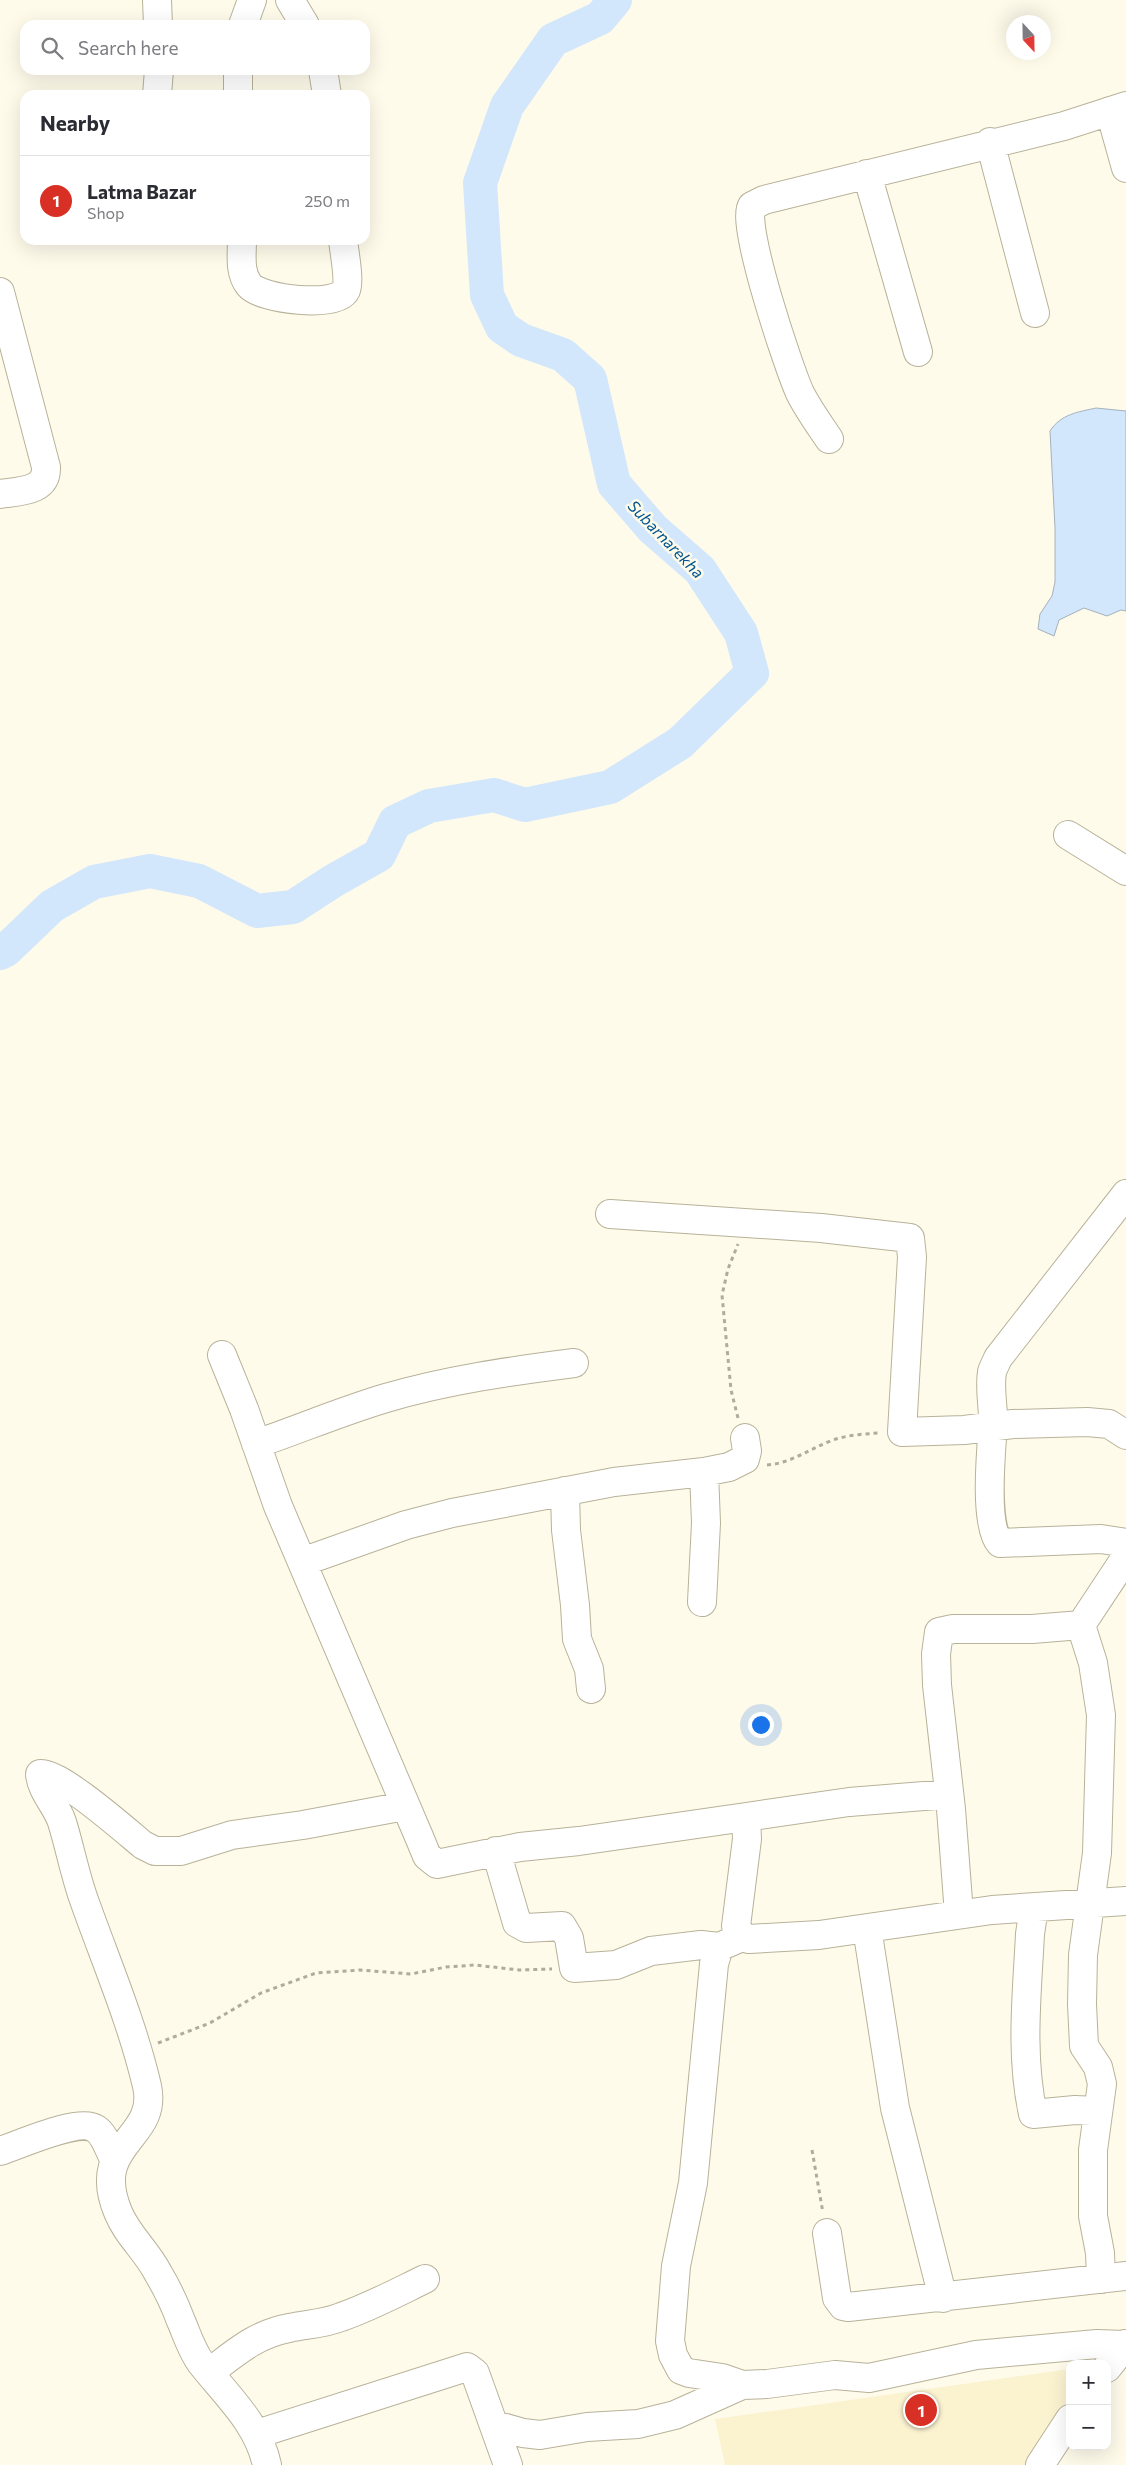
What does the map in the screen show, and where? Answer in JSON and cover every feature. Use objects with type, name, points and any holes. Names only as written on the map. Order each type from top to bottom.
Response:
[{"type":"street","points":[[157,0],[158,20]]},
{"type":"street","points":[[245,20],[252,0]]},
{"type":"street","points":[[290,0],[302,20]]},
{"type":"street","points":[[157,90],[159,75]]},
{"type":"street","points":[[238,75],[238,90]]},
{"type":"street","points":[[324,75],[326,90]]},
{"type":"street","points":[[829,439],[801,394],[786,357],[751,240],[749,210],[752,206],[764,200],[990,142],[1064,126],[1118,109],[1126,168]]},
{"type":"street","points":[[990,142],[1035,313]]},
{"type":"street","points":[[867,174],[918,352]]},
{"type":"street","points":[[242,245],[244,275],[251,287],[259,293],[275,298],[304,300],[339,297],[345,292],[347,280],[344,245]]},
{"type":"street","points":[[0,292],[46,467],[46,475],[44,481],[39,486],[0,494]]},
{"type":"street","points":[[1068,835],[1126,871]]},
{"type":"street","points":[[1126,1194],[1048,1291],[998,1358],[992,1372],[993,1426],[989,1455],[990,1487],[997,1539],[1000,1543],[1101,1539],[1126,1543]]},
{"type":"street","points":[[610,1214],[821,1228],[910,1238],[912,1264],[902,1432],[1100,1422],[1109,1424],[1126,1435]]},
{"type":"street","points":[[222,1355],[278,1506],[405,1806],[428,1856],[437,1864],[496,1851],[598,1839],[849,1802],[949,1794]]},
{"type":"street","points":[[256,1444],[385,1398],[494,1374],[574,1363]]},
{"type":"street","points":[[302,1562],[406,1525],[452,1513],[638,1478],[704,1472],[743,1450]]},
{"type":"street","points":[[702,1602],[706,1523],[704,1472]]},
{"type":"street","points":[[565,1491],[566,1530],[575,1605],[576,1639],[590,1669],[591,1689]]},
{"type":"street","points":[[1081,1625],[1126,1557]]},
{"type":"street","points":[[959,1914],[937,1684],[936,1654],[939,1632],[952,1629],[1025,1629],[1081,1625]]},
{"type":"street","points":[[827,2233],[835,2291],[843,2306],[854,2307],[943,2298],[1113,2277],[1093,2216],[1093,2150],[1101,2075],[1098,2067],[1086,2051],[1082,2039],[1083,1955],[1097,1853],[1102,1715],[1093,1663],[1081,1625]]},
{"type":"street","points":[[267,2465],[263,2446],[257,2434],[196,2354],[158,2272],[119,2215],[112,2196],[110,2179],[114,2159],[123,2144],[145,2119],[147,2089],[135,2041],[83,1898],[57,1810],[42,1782],[40,1774],[47,1774],[65,1783],[143,1845],[155,1851],[181,1851],[232,1835],[303,1825],[405,1806]]},
{"type":"street","points":[[746,1817],[746,1839],[736,1926],[730,1942],[714,1964],[693,2183],[674,2281],[670,2341],[673,2355],[682,2370],[742,2385],[767,2384],[836,2375],[869,2378],[976,2355],[1097,2344],[1126,2344]]},
{"type":"street","points":[[496,1851],[517,1924],[526,1928],[562,1926],[569,1938],[574,1968],[616,1965],[651,1951],[730,1942],[800,1937],[959,1914],[1089,1902],[1126,1901]]},
{"type":"street","points":[[1036,1907],[1030,1934],[1024,2053],[1026,2083],[1033,2114],[1075,2110],[1098,2111]]},
{"type":"street","points":[[867,1928],[895,2108],[943,2298]]},
{"type":"street","points":[[0,2151],[66,2129],[90,2126],[99,2131],[114,2159]]},
{"type":"street","points":[[210,2372],[235,2351],[261,2336],[341,2318],[425,2279]]},
{"type":"street","points":[[1111,2363],[1126,2344]]},
{"type":"street","points":[[257,2434],[467,2366],[475,2373],[508,2465]]},
{"type":"street","points":[[494,2425],[523,2433],[540,2435],[587,2427],[638,2424],[675,2415],[742,2385]]},
{"type":"street","points":[[1041,2464],[1066,2425]]},
{"type":"path","points":[[746,1224],[728,1269],[722,1295],[731,1390],[743,1450],[782,1464],[833,1440],[851,1436],[902,1432]]},
{"type":"path","points":[[135,2041],[158,2043],[193,2031],[261,1993],[316,1973],[360,1970],[411,1974],[446,1967],[475,1965],[519,1970],[574,1968]]},
{"type":"path","points":[[812,2150],[827,2233]]},
{"type":"shaded area","points":[[1066,2370],[1066,2407],[1027,2465],[725,2465],[715,2419]]},
{"type":"water","points":[[1096,408],[1126,411],[1126,611],[1121,610],[1107,616],[1084,608],[1059,620],[1054,636],[1038,629],[1040,614],[1052,596],[1055,582],[1055,528],[1050,431],[1054,425],[1065,417]]},
{"type":"waterway","name":"Subarnarekha","points":[[0,953],[6,950],[52,906],[94,882],[150,871],[199,881],[257,911],[293,907],[333,881],[379,855],[395,822],[429,806],[494,795],[525,805],[610,787],[680,743],[752,673],[741,633],[700,570],[653,529],[614,484],[590,379],[563,355],[521,340],[502,327],[487,295],[480,183],[507,106],[553,40],[600,18],[615,0]]},
{"type":"place","name":"Latma Bazar","points":[[921,2410]]}]
